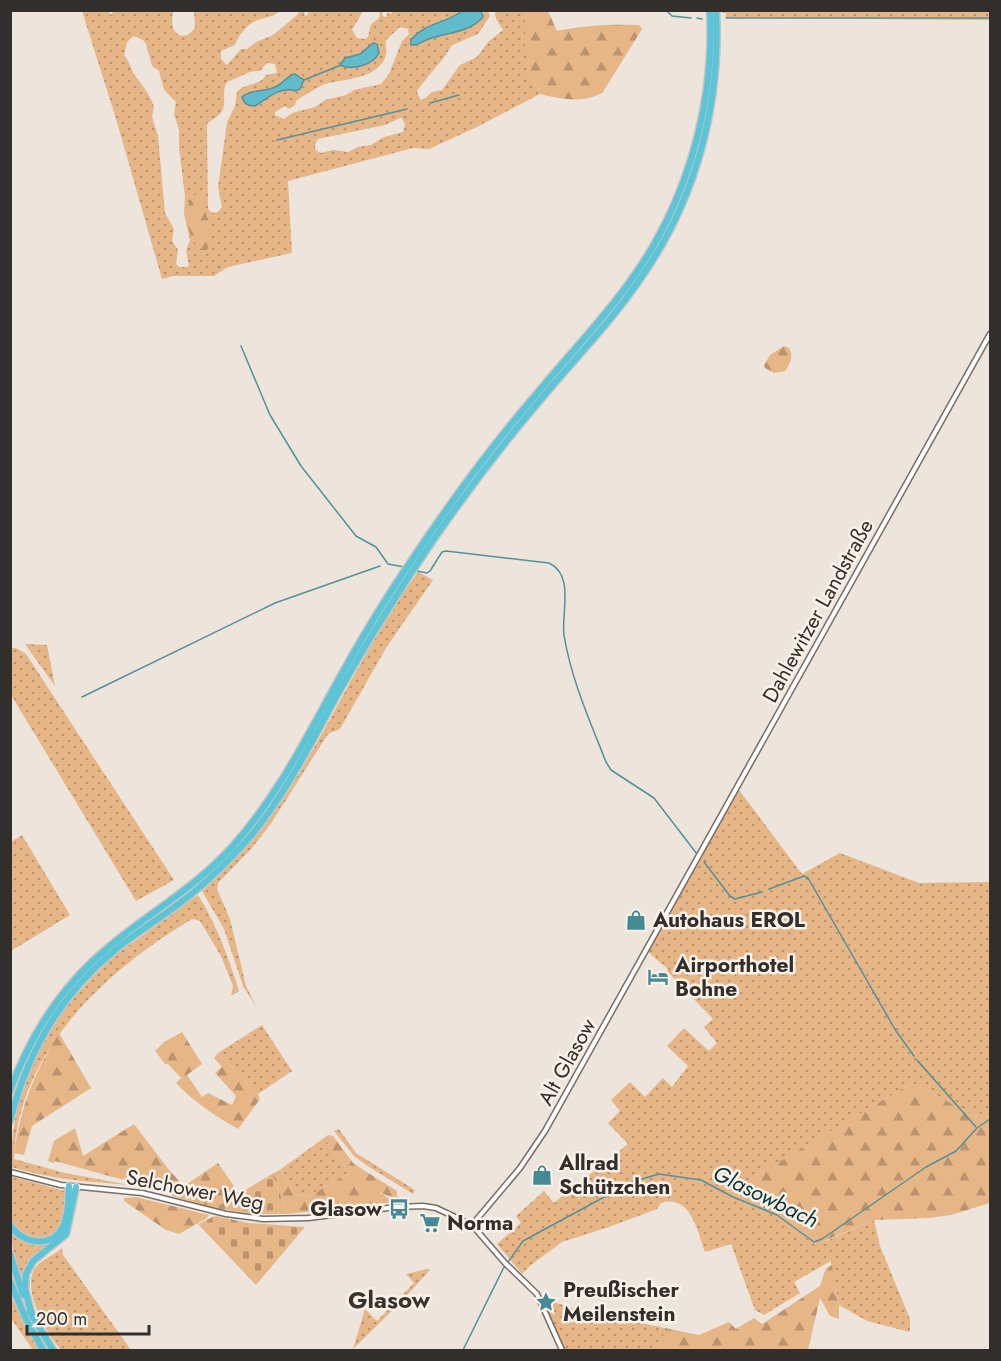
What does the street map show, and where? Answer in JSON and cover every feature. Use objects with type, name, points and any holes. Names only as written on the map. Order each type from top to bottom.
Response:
[{"type":"highway","points":[[10,1076],[21,1061],[49,1010],[88,964],[202,876],[231,848],[256,818],[282,781],[362,638],[492,448],[619,297],[642,264],[659,237],[682,188],[701,122],[708,80],[710,10]]},
{"type":"highway","points":[[414,563],[498,451],[628,297],[664,242],[687,192],[706,131],[716,68],[716,10]]},
{"type":"highway","points":[[10,1120],[33,1053],[57,1012],[76,988],[114,950],[170,911],[206,882],[236,852],[270,810],[308,749],[407,573]]},
{"type":"highway","points":[[10,1091],[21,1061]]},
{"type":"highway","points":[[10,1225],[26,1240],[45,1241],[54,1237],[64,1225],[72,1187]]},
{"type":"highway","points":[[32,1316],[25,1289],[26,1274],[33,1261],[66,1233],[72,1187]]},
{"type":"highway","points":[[10,1254],[23,1296],[32,1316],[53,1350]]},
{"type":"highway","points":[[10,1281],[26,1319],[43,1350]]},
{"type":"street","name":"Dahlewitzer Landstraße","points":[[673,904],[990,334]]},
{"type":"street","name":"Alt Glasow","points":[[472,1225],[520,1168],[544,1134],[673,904]]},
{"type":"street","name":"Selchower Weg","points":[[10,1173],[72,1187],[142,1192],[251,1218],[308,1218],[373,1209],[423,1206],[436,1208],[472,1225]]},
{"type":"street","points":[[472,1225],[505,1263],[537,1294],[562,1350]]},
{"type":"green space","points":[[426,10],[462,11],[431,26],[416,45],[470,27],[484,14],[481,11],[488,11],[490,16],[478,34],[452,45],[418,89],[417,93],[421,100],[432,92],[442,90],[460,65],[477,57],[488,42],[503,30],[496,19],[495,11],[532,11],[525,19],[531,79],[540,94],[429,149],[413,148],[288,181],[292,253],[228,267],[214,276],[173,276],[162,279],[82,11],[108,11],[111,15],[114,11],[173,11],[172,22],[175,32],[182,36],[188,35],[195,28],[194,11],[280,11],[273,16],[250,24],[235,45],[221,51],[221,59],[227,65],[241,49],[247,49],[256,42],[273,35],[300,11],[304,11],[305,16],[309,11],[363,11],[352,30],[357,38],[365,39],[368,37],[371,24],[379,18],[380,11],[383,11],[382,15],[385,17],[387,17],[387,12],[392,14],[392,11],[423,12]],"holes":[[[400,27],[408,29],[409,34],[402,41],[389,74],[381,84],[325,100],[315,107],[292,113],[284,119],[275,115],[275,112],[285,106],[289,109],[298,99],[325,84],[360,76],[377,69],[386,54],[386,40]],[[134,36],[143,40],[152,66],[159,71],[164,90],[176,102],[174,114],[179,130],[185,196],[184,214],[190,240],[186,251],[189,265],[187,267],[179,267],[176,264],[178,250],[172,241],[174,229],[165,213],[158,136],[152,117],[154,107],[124,55],[127,42]],[[267,63],[275,64],[277,73],[266,75],[260,81],[237,92],[235,106],[227,122],[218,187],[222,207],[218,212],[212,213],[208,209],[207,124],[222,111],[227,82],[260,71]],[[295,74],[304,83],[296,91],[279,91],[255,106],[246,104],[246,94],[274,88]],[[400,118],[405,125],[403,132],[348,152],[334,150],[320,153],[315,149],[318,139],[385,125]]]},
{"type":"green space","points":[[990,10],[990,20],[726,18],[726,13],[722,13],[722,11]]},
{"type":"green space","points":[[532,11],[548,11],[557,31],[608,25],[639,25],[642,29],[603,92],[580,99],[556,97],[540,94],[531,79],[525,49],[525,19]]},
{"type":"green space","points":[[200,193],[205,200],[209,243],[205,251],[194,242],[187,218],[192,196]]},
{"type":"green space","points":[[784,346],[789,348],[791,354],[790,363],[785,371],[774,373],[765,368],[764,365],[770,355]]},
{"type":"green space","points":[[418,572],[433,580],[386,648],[340,729],[328,734],[272,822],[252,848],[218,883],[217,889],[230,919],[246,986],[257,1008],[243,986],[224,929],[202,891],[241,852],[275,810],[312,751],[380,630]]},
{"type":"green space","points":[[25,644],[47,645],[55,686]]},
{"type":"green space","points":[[11,648],[16,648],[26,654],[174,880],[136,901],[11,695]]},
{"type":"green space","points":[[739,790],[802,874],[840,853],[919,883],[990,882],[990,1108],[977,1117],[912,1083],[721,1197],[778,1212],[803,1236],[826,1241],[874,1220],[880,1246],[910,1319],[910,1332],[867,1321],[839,1305],[831,1261],[794,1282],[800,1293],[764,1315],[755,1310],[731,1244],[705,1252],[691,1216],[679,1204],[671,1202],[661,1203],[657,1209],[562,1242],[522,1274],[497,1244],[521,1223],[516,1216],[544,1191],[554,1203],[628,1144],[608,1123],[620,1111],[611,1100],[630,1082],[645,1097],[663,1078],[672,1087],[688,1066],[667,1046],[684,1028],[709,1051],[717,1043],[704,1027],[713,1019],[667,971],[668,969],[648,952],[661,928],[664,930],[667,926],[664,923]]},
{"type":"green space","points":[[22,835],[70,915],[11,951],[11,842]]},
{"type":"green space","points":[[198,895],[216,930],[239,991],[231,996],[233,986],[221,956],[200,921],[192,919],[129,963],[99,989],[72,1018],[49,1049],[31,1083],[19,1120],[14,1159],[65,1173],[130,1185],[55,1177],[11,1167],[18,1106],[27,1077],[55,1023],[94,975],[117,954]]},
{"type":"green space","points":[[262,1025],[292,1071],[258,1094],[218,1053]]},
{"type":"green space","points":[[182,1032],[202,1064],[187,1075],[202,1097],[208,1093],[232,1105],[236,1096],[215,1073],[222,1067],[214,1058],[218,1053],[258,1094],[260,1099],[238,1129],[205,1108],[183,1090],[176,1083],[181,1078],[168,1064],[165,1064],[155,1051],[164,1042]]},
{"type":"green space","points":[[59,1033],[91,1088],[32,1126],[24,1155],[14,1153],[20,1120],[30,1090],[42,1062]]},
{"type":"green space","points":[[912,1083],[977,1117],[990,1108],[990,1203],[951,1215],[874,1220],[817,1244],[803,1236],[778,1212],[720,1197]]},
{"type":"green space","points":[[134,1124],[184,1186],[218,1163],[240,1195],[215,1208],[172,1196],[174,1186],[168,1183],[152,1184],[120,1179],[48,1161],[54,1141],[75,1128],[83,1156]]},
{"type":"green space","points":[[339,1129],[356,1153],[415,1190],[413,1194],[354,1156],[334,1131]]},
{"type":"green space","points":[[328,1135],[333,1136],[354,1164],[397,1191],[397,1196],[402,1201],[396,1202],[395,1199],[379,1192],[394,1202],[288,1214],[272,1174],[281,1169],[294,1194],[307,1197],[350,1173],[324,1138]]},
{"type":"green space","points":[[324,1138],[350,1173],[307,1197],[294,1194],[281,1169]]},
{"type":"green space","points":[[272,1174],[288,1214],[252,1214],[215,1208]]},
{"type":"green space","points":[[10,1176],[65,1191],[67,1197],[63,1223],[51,1236],[35,1241],[20,1235],[11,1222]]},
{"type":"green space","points":[[136,1197],[209,1215],[179,1234],[166,1230],[124,1201],[124,1198]]},
{"type":"green space","points":[[215,1216],[249,1223],[305,1227],[256,1285],[198,1224]]},
{"type":"green space","points":[[64,1228],[65,1232],[37,1255],[22,1284],[15,1261],[10,1230],[23,1241],[39,1245],[50,1242]]},
{"type":"green space","points":[[62,1248],[63,1255],[131,1350],[61,1350],[55,1343],[43,1323],[33,1299],[31,1287],[35,1268]]},
{"type":"green space","points":[[832,1265],[839,1319],[830,1316],[820,1298],[808,1350],[660,1350],[665,1328],[699,1335],[729,1322],[736,1329],[754,1318],[762,1324],[820,1286],[826,1268]]},
{"type":"green space","points":[[430,1270],[401,1302],[353,1349],[365,1309],[377,1321],[414,1283],[406,1274]]},
{"type":"green space","points":[[10,1295],[40,1350],[33,1350],[12,1320]]},
{"type":"green space","points":[[547,1300],[582,1311],[665,1328],[662,1348],[660,1350],[563,1350],[544,1307],[544,1302]]},
{"type":"water","points":[[462,11],[481,11],[483,17],[465,29],[411,45],[411,40],[422,30]]},
{"type":"water","points":[[373,43],[377,44],[379,53],[372,61],[356,67],[340,65],[345,58],[360,54]]},
{"type":"water","points":[[295,74],[304,80],[300,89],[296,91],[279,91],[255,106],[247,104],[242,97],[275,87]]},
{"type":"waterway","points":[[666,10],[672,16],[691,18]]},
{"type":"waterway","points":[[697,18],[702,19]]},
{"type":"waterway","points":[[726,18],[990,18]]},
{"type":"waterway","points":[[304,80],[341,65]]},
{"type":"waterway","points":[[430,103],[459,95]]},
{"type":"waterway","points":[[277,140],[407,109]]},
{"type":"waterway","points":[[241,346],[270,415],[301,466],[356,536],[376,547],[388,564],[404,567]]},
{"type":"waterway","points":[[417,571],[427,573],[430,571],[442,552],[446,551],[549,563],[557,569],[564,585],[564,635],[571,668],[606,762],[611,770],[654,798],[697,854]]},
{"type":"waterway","points":[[82,697],[275,603],[380,566]]},
{"type":"waterway","points":[[704,862],[730,896],[735,899],[762,892]]},
{"type":"waterway","points":[[769,889],[804,876],[808,878],[896,1031],[914,1056]]},
{"type":"waterway","points":[[917,1060],[976,1127]]},
{"type":"waterway","name":"Glasowbach","points":[[463,1350],[503,1269],[523,1241],[632,1182],[659,1174],[701,1180],[733,1197],[777,1215],[814,1242],[822,1239],[926,1167],[956,1151],[977,1128],[990,1119]]},
{"type":"place","name":"Autohaus EROL","points":[[636,920]]},
{"type":"place","name":"Airporthotel Bohne","points":[[658,977]]},
{"type":"place","name":"Allrad Schützchen","points":[[542,1175]]},
{"type":"place","name":"Glasow","points":[[399,1209]]},
{"type":"place","name":"Norma","points":[[430,1223]]},
{"type":"place","name":"Preußischer Meilenstein","points":[[546,1302]]},
{"type":"district","name":"Glasow","points":[[389,1300]]}]
